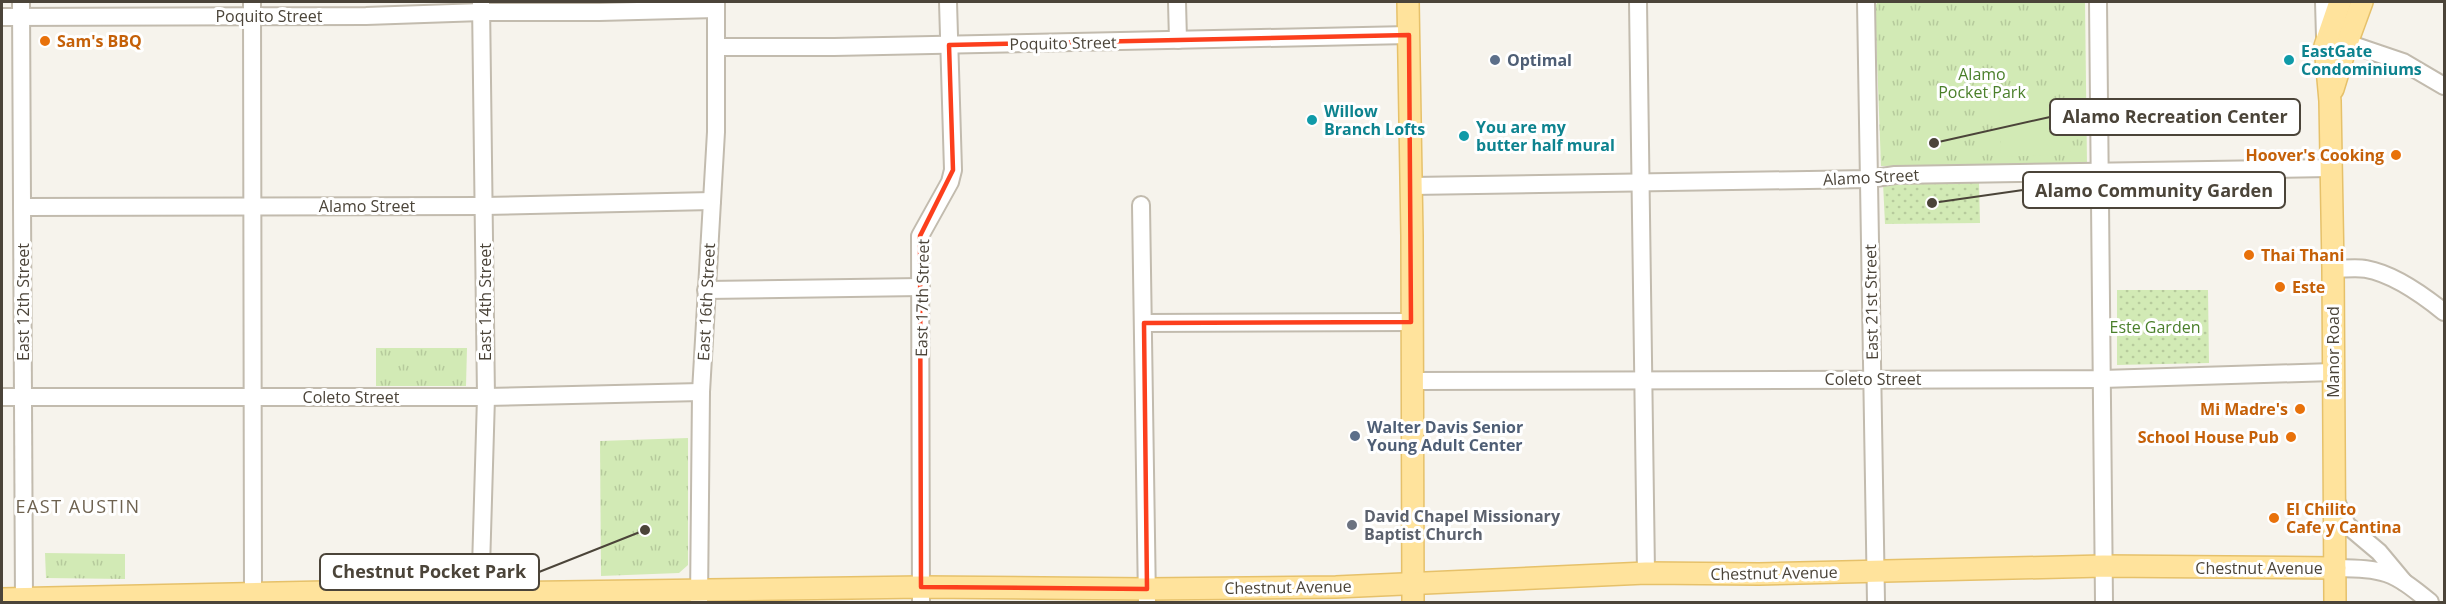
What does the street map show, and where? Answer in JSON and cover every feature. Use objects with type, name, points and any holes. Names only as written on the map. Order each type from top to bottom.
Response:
[{"type":"main road","points":[[1408,2],[1412,186],[1413,593]]},
{"type":"main road","points":[[2330,101],[2325,46],[2340,2]]},
{"type":"main road","points":[[2330,101],[2362,2]]},
{"type":"main road","name":"Manor Road","points":[[2330,101],[2335,603]]},
{"type":"main road","name":"Chestnut Avenue","points":[[2,599],[253,597],[430,590],[481,598],[1147,596],[1399,585],[1413,593],[1646,573],[2103,566],[2335,568]]},
{"type":"street","name":"East 17th Street","points":[[921,595],[920,236],[950,183],[952,171],[948,2]]},
{"type":"street","points":[[1177,2],[1178,40]]},
{"type":"street","points":[[1638,2],[1646,573]]},
{"type":"street","name":"East 21st Street","points":[[1866,2],[1876,603]]},
{"type":"street","points":[[2098,2],[2104,603]]},
{"type":"street","points":[[2324,2],[2325,46]]},
{"type":"street","name":"Poquito Street","points":[[2,17],[21,9],[252,9],[366,16],[481,7],[599,12],[716,5]]},
{"type":"street","name":"East 16th Street","points":[[699,596],[701,392],[716,132],[716,5]]},
{"type":"street","name":"East 14th Street","points":[[481,7],[486,397],[481,598]]},
{"type":"street","name":"East 12th Street","points":[[21,9],[24,600]]},
{"type":"street","points":[[252,9],[253,597]]},
{"type":"street","name":"Poquito Street","points":[[716,47],[949,45],[1409,35]]},
{"type":"street","points":[[2347,44],[2403,62],[2445,86]]},
{"type":"street","name":"Alamo Street","points":[[1412,186],[1869,179],[1895,175],[2330,168]]},
{"type":"street","name":"Alamo Street","points":[[22,207],[484,206],[712,201]]},
{"type":"street","points":[[1141,205],[1147,596]]},
{"type":"street","points":[[2333,269],[2366,268],[2418,293],[2445,312]]},
{"type":"street","points":[[706,290],[921,287]]},
{"type":"street","points":[[1144,322],[1411,322]]},
{"type":"street","name":"Coleto Street","points":[[1413,381],[2102,379],[2332,372]]},
{"type":"street","name":"Coleto Street","points":[[2,397],[486,397],[701,392]]},
{"type":"street","points":[[2335,498],[2347,525],[2379,552],[2404,582]]},
{"type":"street","points":[[2335,568],[2372,569],[2388,573],[2404,582],[2430,603]]},
{"type":"highlighted area","points":[[1409,35],[1411,322],[1144,323],[1147,589],[921,587],[920,236],[953,170],[949,45]]},
{"type":"green space","name":"Alamo Pocket Park","points":[[1878,2],[2085,2],[2087,164],[1881,166],[1875,6]]},
{"type":"green space","points":[[2069,102],[2071,154],[2001,157],[1999,104]]},
{"type":"green space","points":[[1979,182],[1980,223],[1885,224],[1883,183]]},
{"type":"green space","name":"Este Garden","points":[[2117,290],[2208,290],[2209,363],[2117,365]]},
{"type":"green space","points":[[376,348],[467,348],[466,386],[376,386]]},
{"type":"green space","points":[[688,438],[688,565],[679,573],[601,576],[600,441]]},
{"type":"green space","points":[[45,553],[125,554],[125,579],[46,578]]},
{"type":"place","name":"Sam's BBQ","points":[[45,41]]},
{"type":"place","name":"Optimal","points":[[1495,60]]},
{"type":"place","name":"EastGate Condominiums","points":[[2289,60]]},
{"type":"place","name":"Willow Branch Lofts","points":[[1312,120]]},
{"type":"place","name":"You are my butter half mural","points":[[1464,136]]},
{"type":"place","name":"Alamo Recreation Center","points":[[1934,143]]},
{"type":"place","name":"Hoover's Cooking","points":[[2396,155]]},
{"type":"place","name":"Alamo Community Garden","points":[[1932,203]]},
{"type":"place","name":"Thai Thani","points":[[2249,255]]},
{"type":"place","name":"Este","points":[[2280,287]]},
{"type":"place","name":"Mi Madre's","points":[[2300,409]]},
{"type":"place","name":"Walter Davis Senior Young Adult Center","points":[[1355,436]]},
{"type":"place","name":"School House Pub","points":[[2291,437]]},
{"type":"place","name":"El Chilito Cafe y Cantina","points":[[2274,518]]},
{"type":"place","name":"David Chapel Missionary Baptist Church","points":[[1352,525]]},
{"type":"place","name":"Chestnut Pocket Park","points":[[645,530]]},
{"type":"district","name":"EAST AUSTIN","points":[[78,506]]}]
